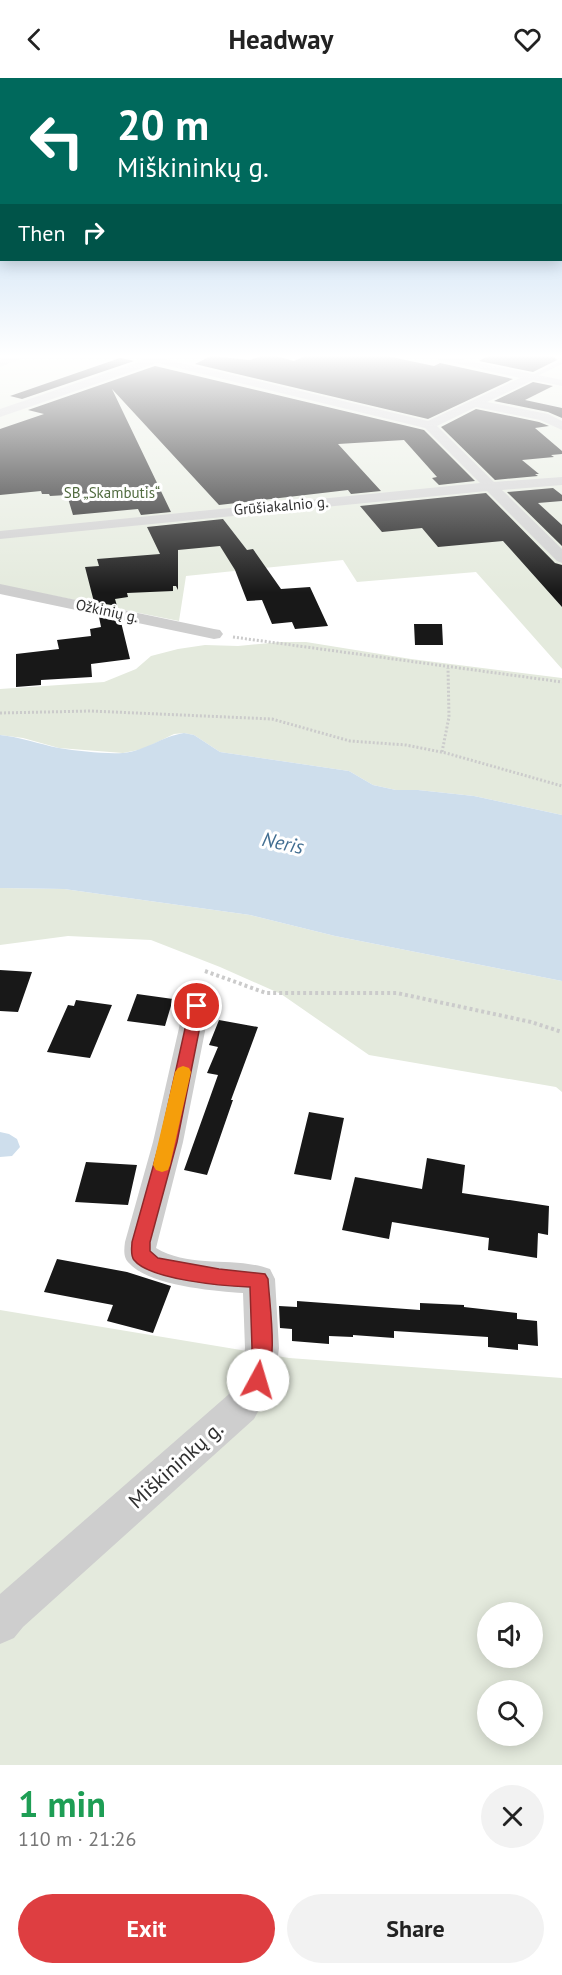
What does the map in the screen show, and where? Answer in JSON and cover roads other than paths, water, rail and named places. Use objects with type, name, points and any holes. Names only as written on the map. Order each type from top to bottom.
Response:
[{"type":"street","points":[[439,435],[562,558]]},
{"type":"street","name":"Grūšiakalnio g.","points":[[0,535],[489,486],[562,482]]},
{"type":"street","name":"Ožkinių g.","points":[[0,589],[214,634]]},
{"type":"street","name":"Miškininkų g.","points":[[0,1624],[9,1613],[241,1407],[258,1380],[262,1348],[259,1279],[219,1277],[154,1265],[140,1254],[141,1242],[168,1142],[197,1006]]},
{"type":"water","name":"Neris","points":[[184,733],[194,735],[220,752],[349,771],[373,785],[396,790],[474,796],[562,815],[562,981],[335,936],[250,915],[64,889],[0,888],[0,735],[59,748],[123,753]]},
{"type":"water","points":[[0,1132],[17,1139],[20,1147],[12,1156],[0,1157]]},
{"type":"park label","name":"SB „Skambutis“","points":[[112,493]]}]
